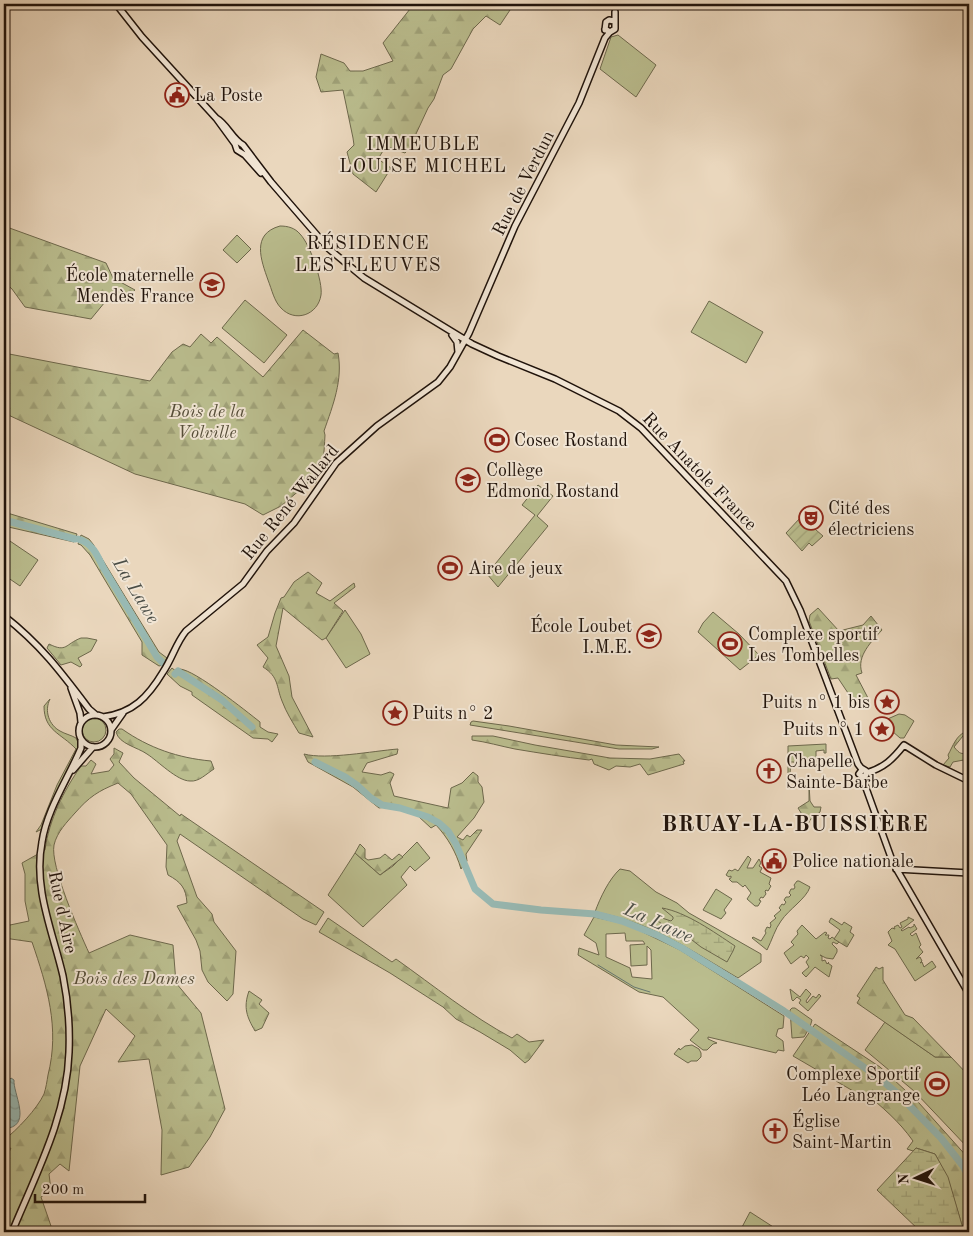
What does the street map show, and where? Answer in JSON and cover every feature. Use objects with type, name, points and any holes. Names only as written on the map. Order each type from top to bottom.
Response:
[{"type":"main road","name":"Rue Anatole France","points":[[116,4],[142,37],[216,118],[329,249],[353,270],[465,340],[498,356],[555,379],[613,408],[636,423],[777,570],[793,593],[803,617],[862,773],[892,861],[969,994]]},
{"type":"main road","points":[[612,20],[605,24],[608,30],[614,31],[616,28],[612,20],[615,9]]},
{"type":"main road","name":"Rue de Verdun","points":[[465,340],[515,226],[583,95],[608,30]]},
{"type":"main road","points":[[444,328],[456,339],[458,352]]},
{"type":"main road","name":"Rue René Wallard","points":[[124,713],[136,705],[152,688],[164,672],[179,640],[186,631],[243,584],[267,551],[294,523],[336,463],[380,423],[438,382],[450,367],[465,340]]},
{"type":"main road","points":[[4,616],[31,637],[49,656],[89,709],[96,715]]},
{"type":"main road","points":[[69,683],[82,722]]},
{"type":"main road","points":[[124,713],[111,730],[109,738],[105,743],[94,747],[87,745],[82,740],[79,729],[82,722],[89,716],[103,717],[124,713]]},
{"type":"main road","points":[[103,717],[108,722],[111,730]]},
{"type":"main road","name":"Rue d'Aire","points":[[12,1232],[58,1117],[67,1074],[69,1026],[67,1000],[41,890],[39,868],[42,842],[48,822],[81,748],[82,740]]},
{"type":"main road","points":[[862,773],[876,770],[887,764],[904,745],[945,770],[969,781]]},
{"type":"main road","name":"Rue d'Aire","points":[[71,772],[94,747]]},
{"type":"main road","points":[[896,869],[969,873]]},
{"type":"green space","points":[[414,4],[464,4],[476,9],[479,4],[514,4],[500,25],[486,16],[473,29],[451,69],[443,75],[434,99],[409,149],[405,153],[386,146],[378,159],[391,168],[376,192],[353,174],[347,152],[354,145],[343,90],[321,92],[316,77],[321,54],[344,63],[350,71],[363,71],[393,61],[383,43]]},
{"type":"green space","points":[[618,35],[656,65],[636,97],[600,69],[611,37]]},
{"type":"green space","points":[[4,226],[106,263],[113,278],[135,290],[124,300],[105,302],[91,319],[25,307],[12,289],[4,282]]},
{"type":"green space","points":[[280,226],[296,230],[300,234],[312,254],[318,273],[321,289],[319,302],[311,312],[305,315],[293,315],[281,308],[273,295],[263,264],[261,256],[262,241],[271,230]]},
{"type":"green space","points":[[237,235],[251,249],[237,263],[223,250]]},
{"type":"green space","points":[[245,300],[287,335],[264,363],[222,328]]},
{"type":"green space","points":[[709,301],[763,332],[746,363],[691,332]]},
{"type":"green space","name":"Bois de la Volville","points":[[303,330],[334,354],[338,353],[338,383],[324,431],[322,466],[315,484],[312,481],[308,483],[281,506],[263,515],[245,504],[135,474],[4,413],[4,353],[150,381],[172,352],[183,344],[190,347],[201,334],[211,343],[217,337],[263,377]]},
{"type":"green space","points":[[538,485],[547,496],[549,493],[553,496],[537,516],[548,526],[498,587],[487,574],[535,515],[522,505]]},
{"type":"green space","points":[[4,512],[77,534],[74,542],[4,526]]},
{"type":"green space","points":[[801,517],[823,536],[812,546],[809,543],[802,551],[786,533]]},
{"type":"green space","points":[[81,535],[89,539],[93,544],[159,652],[167,658],[163,665],[159,666],[142,655],[142,642],[90,555],[78,544]]},
{"type":"green space","points":[[4,537],[38,560],[20,586],[4,575]]},
{"type":"green space","points":[[308,572],[322,583],[316,593],[330,601],[354,583],[355,587],[334,603],[343,611],[326,638],[322,640],[283,608],[276,646],[289,676],[292,697],[313,737],[299,733],[284,705],[272,674],[263,667],[268,658],[257,645],[268,637],[281,598],[284,597],[294,582]]},
{"type":"green space","points":[[818,608],[839,631],[863,625],[871,616],[882,630],[866,649],[861,661],[862,673],[856,675],[868,698],[856,705],[838,678],[831,679],[809,621],[810,615]]},
{"type":"green space","points":[[345,610],[361,634],[370,654],[346,668],[326,638]]},
{"type":"green space","name":"Complexe sportif Les Tombelles","points":[[713,612],[739,634],[759,655],[740,670],[698,632]]},
{"type":"green space","points":[[81,638],[97,640],[91,651],[78,658],[82,665],[80,667],[71,662],[61,665],[47,648],[49,644],[63,648]]},
{"type":"green space","points":[[172,668],[177,672],[180,669],[197,676],[260,722],[260,727],[268,732],[278,734],[272,742],[268,739],[253,738],[192,695],[192,692],[180,686],[167,674]]},
{"type":"green space","points":[[50,699],[47,708],[50,721],[60,731],[76,738],[79,745],[49,809],[42,829],[36,832],[76,749],[54,731],[47,721],[44,706]]},
{"type":"green space","points":[[899,714],[905,715],[914,721],[904,738],[900,738],[883,721]]},
{"type":"green space","points":[[94,718],[103,721],[106,730],[103,739],[94,742],[85,739],[82,730],[85,721]]},
{"type":"green space","points":[[473,721],[616,745],[659,747],[652,749],[619,749],[470,725]]},
{"type":"green space","points":[[119,729],[153,747],[175,755],[211,761],[214,769],[196,780],[190,781],[179,778],[147,754],[121,740],[116,732]]},
{"type":"green space","points":[[967,731],[954,747],[961,753],[969,754],[969,759],[953,762],[950,767],[943,765],[949,758],[948,755],[955,741]]},
{"type":"green space","points":[[472,736],[493,736],[610,758],[650,759],[679,754],[685,761],[683,761],[684,764],[648,775],[640,764],[630,767],[616,766],[609,770],[594,764],[592,759],[580,759],[515,749],[472,740]]},
{"type":"green space","points":[[826,744],[826,753],[824,753],[824,750],[816,751],[816,768],[815,761],[807,760],[807,767],[791,762],[790,773],[788,773],[788,746]]},
{"type":"green space","name":"Bois des Dames","points":[[114,748],[123,753],[119,762],[134,778],[180,816],[181,814],[324,912],[316,925],[303,919],[180,834],[177,841],[197,897],[212,914],[214,922],[236,951],[233,994],[227,1001],[208,982],[202,970],[200,951],[196,940],[177,906],[187,903],[182,886],[168,875],[166,867],[167,845],[131,794],[118,783],[94,795],[80,807],[57,836],[54,845],[54,855],[66,899],[89,953],[130,935],[173,945],[176,983],[201,1013],[225,1109],[210,1137],[189,1167],[161,1175],[162,1130],[149,1059],[118,1062],[135,1036],[106,1009],[80,1066],[69,1171],[60,1164],[49,1174],[51,1190],[41,1197],[51,1226],[46,1232],[8,1232],[4,1223],[4,1163],[11,1148],[4,1151],[4,1140],[26,1119],[44,1094],[53,1041],[47,991],[32,942],[4,938],[4,924],[10,925],[29,921],[25,901],[25,874],[22,863],[45,850],[58,806],[81,766],[86,766],[91,760],[96,764],[91,774],[109,771],[114,765],[110,759],[114,754]]},
{"type":"green space","points":[[398,749],[397,754],[367,763],[362,772],[381,775],[390,772],[394,774],[390,783],[394,796],[448,808],[451,788],[462,783],[473,772],[478,776],[484,802],[474,818],[457,837],[463,840],[467,835],[470,837],[477,830],[482,830],[466,854],[467,861],[461,869],[451,846],[436,825],[431,828],[418,816],[397,805],[379,808],[353,787],[308,762],[304,754],[337,756]]},
{"type":"green space","points":[[809,784],[810,801],[814,807],[821,807],[820,812],[808,824],[798,808],[809,801]]},
{"type":"green space","points":[[417,842],[430,858],[415,871],[410,866],[401,877],[407,885],[363,927],[328,895],[355,853],[380,875],[393,866]]},
{"type":"green space","points":[[360,844],[365,849],[365,858],[368,860],[380,858],[385,854],[392,860],[399,854],[403,857],[380,875],[355,853]]},
{"type":"green space","points":[[748,856],[751,859],[747,868],[753,868],[759,859],[761,863],[759,866],[762,868],[760,872],[771,878],[769,884],[771,886],[768,891],[765,891],[766,894],[763,898],[761,897],[759,900],[761,901],[758,906],[755,906],[747,899],[751,893],[745,885],[743,887],[737,882],[732,882],[729,879],[731,876],[726,875],[729,870],[735,869],[738,871]]},
{"type":"green space","points":[[620,869],[630,871],[656,892],[677,903],[689,913],[761,954],[761,962],[738,978],[670,938],[634,923],[595,912],[605,889]]},
{"type":"green space","points":[[797,881],[810,887],[805,896],[781,921],[767,950],[752,938],[761,941],[767,927],[770,928],[770,923],[776,918],[774,916],[781,910],[779,908],[786,902],[784,900],[791,895],[789,893],[791,889],[794,889]]},
{"type":"green space","points":[[716,889],[732,899],[724,910],[726,913],[721,919],[703,910]]},
{"type":"green space","points":[[662,908],[690,918],[735,946],[727,962],[656,920],[659,917],[671,921],[673,919]]},
{"type":"green space","points":[[594,917],[626,924],[680,950],[784,1016],[783,1028],[778,1029],[776,1036],[783,1041],[784,1051],[778,1050],[776,1053],[708,1037],[708,1039],[717,1043],[707,1050],[703,1050],[690,1040],[699,1030],[663,997],[639,992],[578,955],[579,948],[599,955],[596,943],[584,935]],"holes":[[[625,933],[626,941],[643,941],[645,944],[630,945],[631,966],[647,965],[647,946],[651,950],[652,979],[632,977],[630,968],[606,957],[606,934]]]},
{"type":"green space","points":[[908,917],[914,920],[901,930],[910,928],[914,924],[917,929],[910,934],[912,936],[916,933],[921,945],[919,947],[923,952],[916,959],[920,957],[922,961],[920,963],[922,962],[924,967],[932,961],[936,967],[915,981],[895,949],[888,945],[892,941],[888,932],[892,928],[895,929],[894,927],[898,925],[900,928],[902,927],[900,923],[908,919]]},
{"type":"green space","points":[[328,918],[392,962],[396,959],[467,1010],[512,1038],[517,1034],[529,1042],[544,1040],[525,1063],[510,1050],[456,1019],[443,1007],[390,973],[319,932]]},
{"type":"green space","points":[[831,918],[842,925],[844,922],[852,927],[850,932],[854,935],[847,947],[834,939],[840,930],[829,922]]},
{"type":"green space","points":[[802,925],[816,939],[825,932],[827,933],[825,935],[829,935],[828,938],[832,937],[839,942],[837,944],[833,942],[832,944],[837,949],[833,959],[822,956],[822,961],[825,960],[827,964],[832,966],[829,977],[815,967],[806,977],[802,973],[809,967],[806,962],[809,958],[806,955],[804,958],[801,956],[791,964],[784,953],[794,945],[791,942],[798,934],[797,931]]},
{"type":"green space","points":[[876,967],[879,969],[883,967],[883,980],[905,1015],[913,1018],[951,1057],[935,1057],[857,1003],[860,998],[857,996]]},
{"type":"green space","points":[[790,989],[800,997],[806,989],[811,994],[806,1001],[807,1003],[813,996],[816,998],[819,994],[821,996],[808,1011],[799,1003],[801,1000],[797,997],[792,1000]]},
{"type":"green space","points":[[249,991],[262,1000],[259,1004],[269,1013],[262,1028],[255,1031],[247,1012],[246,1002]]},
{"type":"green space","points":[[795,1008],[812,1020],[804,1037],[792,1038],[790,1010]]},
{"type":"green space","name":"Complexe Sportif Léo Langrange","points":[[885,1022],[935,1057],[951,1057],[969,1076],[969,1149],[914,1091],[865,1050]]},
{"type":"green space","points":[[815,1024],[880,1067],[919,1103],[969,1159],[969,1232],[964,1232],[948,1179],[935,1154],[916,1148],[913,1151],[907,1149],[913,1141],[908,1134],[864,1092],[860,1095],[793,1056]]},
{"type":"green space","points":[[692,1045],[699,1049],[701,1053],[701,1057],[697,1061],[688,1063],[674,1054],[679,1048],[680,1050],[685,1046]]},
{"type":"green space","points":[[916,1148],[935,1154],[948,1177],[964,1232],[921,1232],[877,1190]]},
{"type":"green space","points":[[750,1212],[781,1232],[745,1232],[741,1229]]},
{"type":"water","points":[[11,1078],[14,1080],[20,1114],[19,1120],[9,1128],[4,1122],[7,1082]]},
{"type":"waterway","name":"La Lawe","points":[[4,520],[75,539]]},
{"type":"waterway","name":"La Lawe","points":[[78,539],[87,543],[96,553],[157,657],[163,663]]},
{"type":"waterway","name":"La Lawe","points":[[175,674],[178,671],[222,700],[252,727]]},
{"type":"waterway","name":"La Lawe","points":[[315,762],[345,777],[382,805],[400,808],[428,817],[439,823],[448,831],[456,844],[475,889],[493,904],[595,914],[622,921],[657,935],[682,948],[784,1011],[878,1077],[898,1094],[941,1138],[963,1166],[969,1177]]},
{"type":"waterway","points":[[598,965],[634,987],[650,992]]},
{"type":"place","name":"La Poste","points":[[177,95]]},
{"type":"place","name":"École maternelle Mendès France","points":[[212,285]]},
{"type":"place","name":"Cosec Rostand","points":[[497,440]]},
{"type":"place","name":"Collège Edmond Rostand","points":[[468,480]]},
{"type":"place","name":"Cité des électriciens","points":[[811,518]]},
{"type":"place","name":"Aire de jeux","points":[[450,568]]},
{"type":"place","name":"École Loubet I.M.E.","points":[[649,636]]},
{"type":"place","name":"Complexe sportif Les Tombelles","points":[[730,644]]},
{"type":"place","name":"Puits n° 1 bis","points":[[887,702]]},
{"type":"place","name":"Puits n° 2","points":[[395,713]]},
{"type":"place","name":"Puits n° 1","points":[[882,729]]},
{"type":"place","name":"Chapelle Sainte-Barbe","points":[[769,771]]},
{"type":"place","name":"Police nationale","points":[[774,861]]},
{"type":"place","name":"Complexe Sportif Léo Langrange","points":[[937,1084]]},
{"type":"place","name":"Église Saint-Martin","points":[[775,1131]]},
{"type":"district","name":"IMMEUBLE LOUISE MICHEL","points":[[423,154]]},
{"type":"district","name":"RÉSIDENCE LES FLEUVES","points":[[368,253]]},
{"type":"district","name":"BRUAY-LA-BUISSIÈRE","points":[[795,823]]}]
